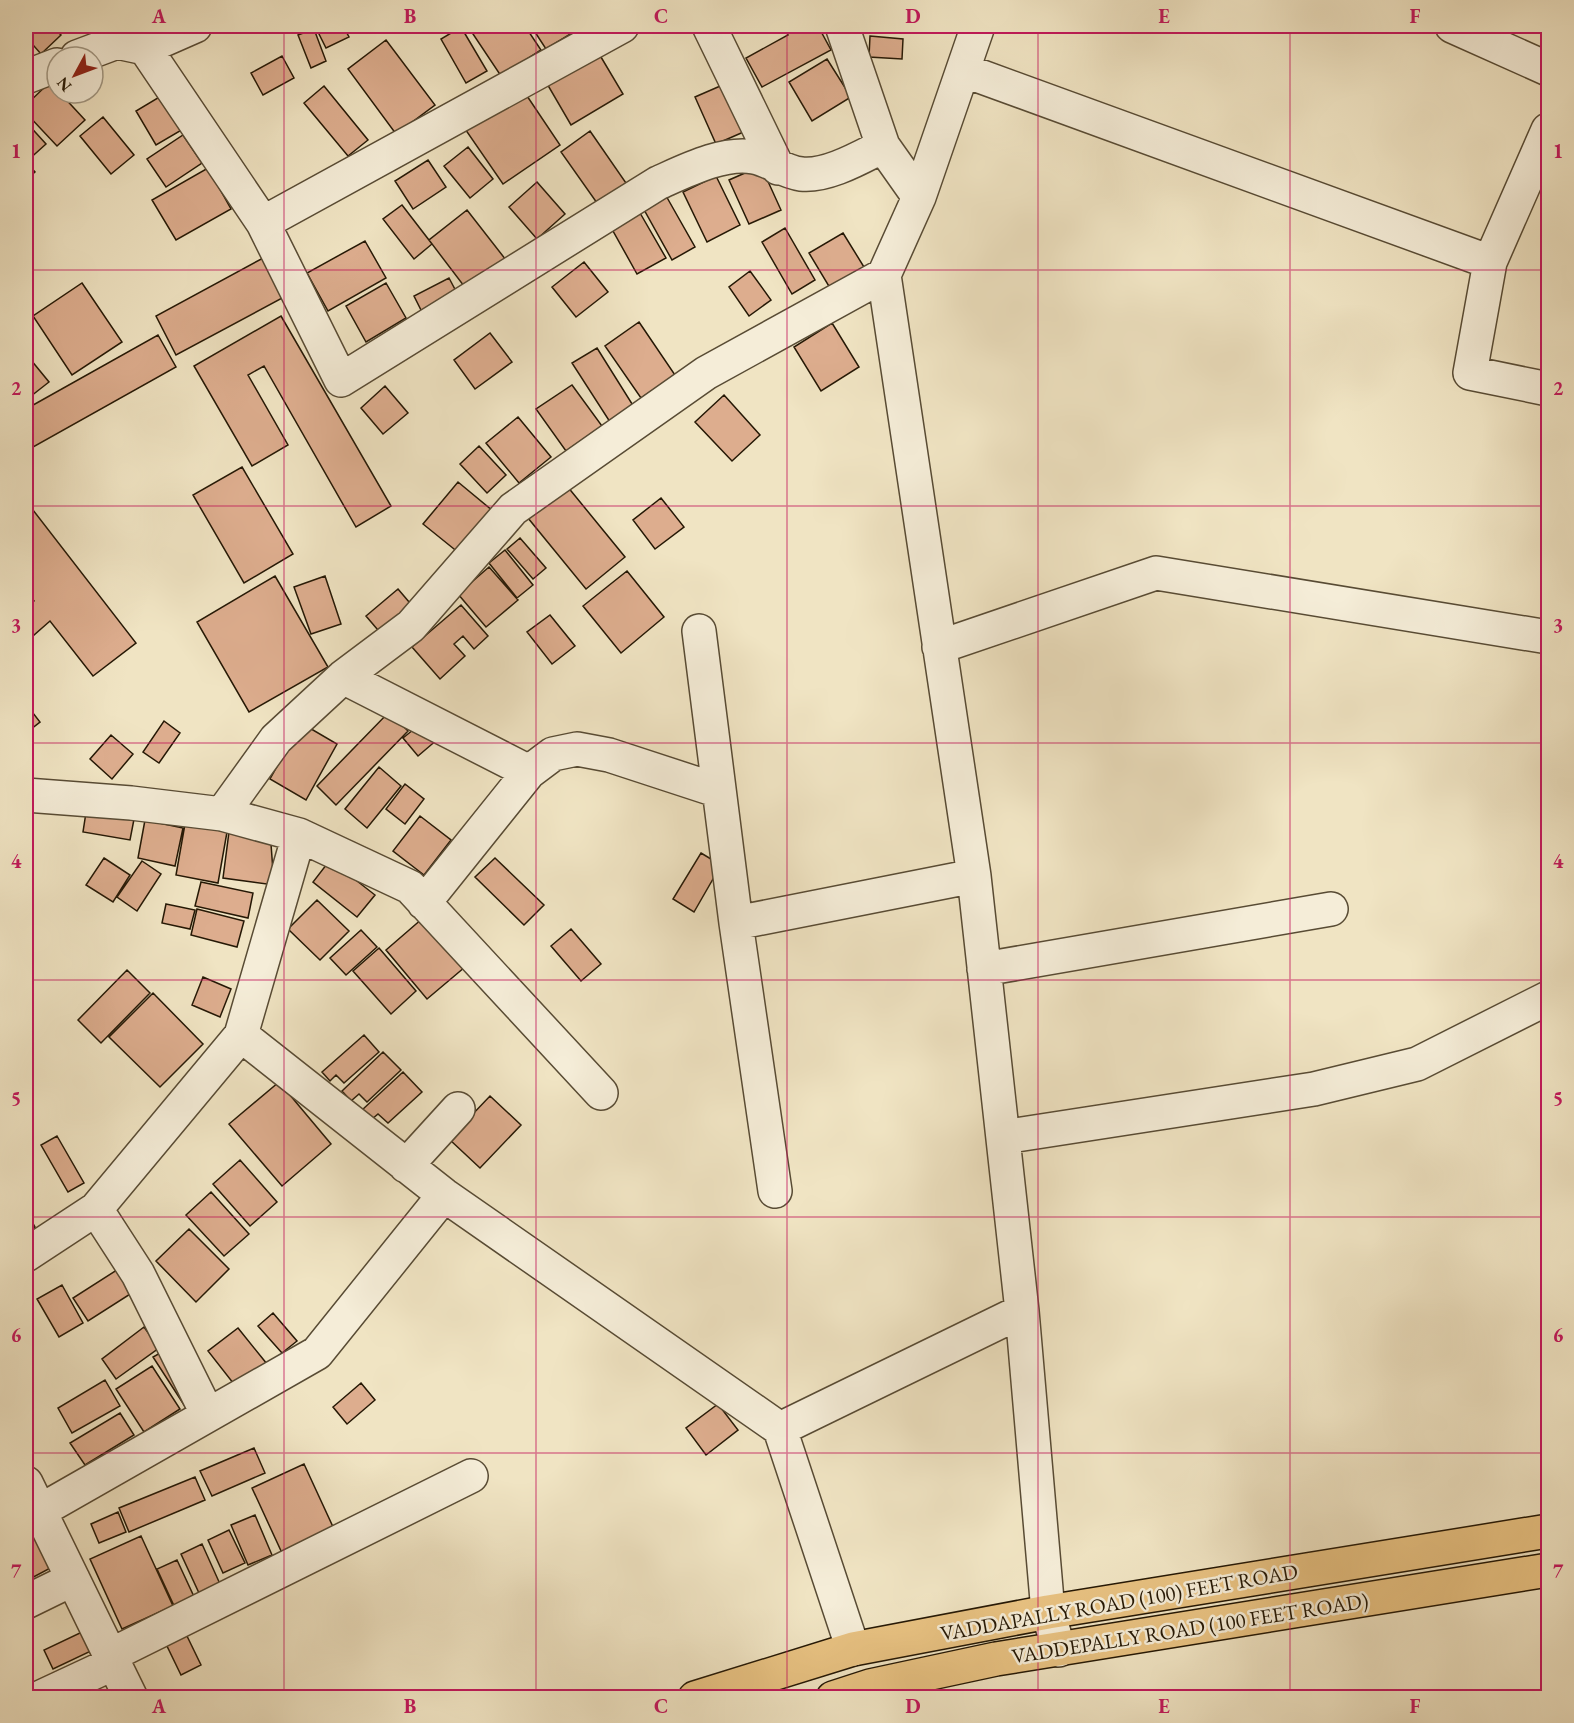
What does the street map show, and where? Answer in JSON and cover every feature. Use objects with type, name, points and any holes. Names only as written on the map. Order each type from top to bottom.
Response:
[{"type":"main road","name":"VADDAPALLY ROAD (100) FEET ROAD","points":[[695,1698],[853,1649],[1048,1612],[1548,1531]]},
{"type":"main road","name":"VADDEPALLY ROAD (100 FEET ROAD)","points":[[833,1698],[870,1686],[996,1659],[1548,1570]]},
{"type":"street","points":[[105,46],[124,38],[195,26]]},
{"type":"street","points":[[263,223],[622,26]]},
{"type":"street","points":[[709,26],[778,168]]},
{"type":"street","points":[[842,26],[884,146],[919,197]]},
{"type":"street","points":[[978,26],[919,197],[884,275],[974,876],[1022,1311],[1048,1612],[1059,1650]]},
{"type":"street","points":[[1452,26],[1548,69]]},
{"type":"street","points":[[124,38],[263,223],[341,380],[658,183],[699,165],[733,156],[755,157],[778,168],[802,175],[832,170],[884,146]]},
{"type":"street","points":[[26,77],[45,70]]},
{"type":"street","points":[[963,70],[1490,262]]},
{"type":"street","points":[[1548,130],[1490,262],[1470,372],[1548,389]]},
{"type":"street","points":[[222,814],[276,739],[344,677],[411,626],[513,509],[706,373],[884,275]]},
{"type":"street","points":[[939,647],[1156,573],[1548,637]]},
{"type":"street","points":[[699,631],[736,923],[775,1191]]},
{"type":"street","points":[[344,677],[529,772]]},
{"type":"street","points":[[424,903],[529,772],[553,754],[576,749],[609,755],[719,791]]},
{"type":"street","points":[[26,795],[131,802],[222,814],[298,835],[410,887],[601,1093]]},
{"type":"street","points":[[26,1255],[96,1209],[241,1035],[298,835]]},
{"type":"street","points":[[736,923],[974,876]]},
{"type":"street","points":[[984,969],[1331,909]]},
{"type":"street","points":[[1003,1137],[1314,1089],[1418,1064],[1548,998]]},
{"type":"street","points":[[241,1035],[444,1195],[780,1429],[853,1649]]},
{"type":"street","points":[[406,1166],[458,1109]]},
{"type":"street","points":[[40,1511],[317,1353],[444,1195]]},
{"type":"street","points":[[96,1209],[138,1274],[208,1415]]},
{"type":"street","points":[[780,1429],[1022,1311]]},
{"type":"street","points":[[39,1698],[471,1476]]},
{"type":"street","points":[[26,1483],[131,1698]]},
{"type":"street","points":[[26,1602],[73,1579]]},
{"type":"building","points":[[26,26],[52,26],[61,35],[50,45],[45,45],[45,50],[41,54],[26,37]]},
{"type":"building","points":[[136,26],[160,26],[141,35]]},
{"type":"building","points":[[315,26],[343,26],[349,37],[326,48]]},
{"type":"building","points":[[480,26],[525,26],[541,50],[501,76],[471,31]]},
{"type":"building","points":[[531,26],[575,26],[577,30],[546,49]]},
{"type":"building","points":[[783,26],[818,26],[831,50],[762,87],[746,58],[788,35]]},
{"type":"building","points":[[461,27],[487,71],[466,83],[441,39]]},
{"type":"building","points":[[314,29],[326,61],[311,68],[298,35]]},
{"type":"building","points":[[870,36],[903,39],[902,59],[869,57]]},
{"type":"building","points":[[386,40],[435,105],[396,134],[348,69]]},
{"type":"building","points":[[598,52],[623,94],[571,125],[546,82]]},
{"type":"building","points":[[282,56],[294,78],[263,95],[251,73]]},
{"type":"building","points":[[827,59],[851,97],[812,121],[789,82]]},
{"type":"building","points":[[734,80],[755,127],[716,144],[695,97]]},
{"type":"building","points":[[324,86],[368,140],[348,156],[304,103]]},
{"type":"building","points":[[45,87],[45,105],[71,105],[85,120],[57,146],[26,113],[26,105]]},
{"type":"building","points":[[521,87],[560,145],[503,184],[463,126]]},
{"type":"building","points":[[166,93],[185,128],[156,145],[136,111]]},
{"type":"building","points":[[103,117],[134,155],[111,174],[80,136]]},
{"type":"building","points":[[26,122],[46,144],[26,162]]},
{"type":"building","points":[[590,131],[626,183],[597,203],[561,152]]},
{"type":"building","points":[[183,135],[202,163],[166,187],[147,159]]},
{"type":"building","points":[[468,147],[493,179],[470,198],[444,166]]},
{"type":"building","points":[[428,160],[446,187],[413,209],[395,181]]},
{"type":"building","points":[[26,162],[35,172],[27,179],[26,177]]},
{"type":"building","points":[[761,166],[781,210],[749,224],[729,180]]},
{"type":"building","points":[[208,168],[231,209],[176,240],[152,200]]},
{"type":"building","points":[[716,176],[740,225],[707,242],[683,192]]},
{"type":"building","points":[[537,182],[565,214],[537,239],[509,207]]},
{"type":"building","points":[[665,194],[695,247],[672,260],[642,206]]},
{"type":"building","points":[[402,205],[432,244],[414,259],[383,219]]},
{"type":"building","points":[[636,206],[666,258],[637,274],[608,222]]},
{"type":"building","points":[[467,210],[506,260],[467,290],[429,240]]},
{"type":"building","points":[[785,228],[815,280],[792,294],[762,242]]},
{"type":"building","points":[[843,233],[864,267],[830,288],[809,253]]},
{"type":"building","points":[[365,241],[386,278],[328,311],[307,273]]},
{"type":"building","points":[[265,257],[286,296],[176,355],[156,316]]},
{"type":"building","points":[[584,262],[608,292],[576,317],[552,287]]},
{"type":"building","points":[[750,271],[771,300],[749,316],[729,287]]},
{"type":"building","points":[[449,278],[458,295],[423,314],[414,296]]},
{"type":"building","points":[[82,283],[122,342],[72,375],[33,316]]},
{"type":"building","points":[[386,283],[406,318],[366,342],[346,306]]},
{"type":"building","points":[[281,316],[391,506],[356,527],[264,366],[248,375],[288,445],[252,466],[194,366]]},
{"type":"building","points":[[639,322],[675,375],[641,398],[605,346]]},
{"type":"building","points":[[832,323],[859,367],[821,391],[794,347]]},
{"type":"building","points":[[490,333],[512,362],[475,389],[454,360]]},
{"type":"building","points":[[158,335],[176,367],[26,451],[26,409]]},
{"type":"building","points":[[597,348],[634,407],[610,422],[572,363]]},
{"type":"building","points":[[31,360],[49,382],[26,400],[26,364]]},
{"type":"building","points":[[572,385],[602,426],[566,451],[536,409]]},
{"type":"building","points":[[385,386],[408,413],[383,434],[361,408]]},
{"type":"building","points":[[724,395],[760,435],[732,461],[695,422]]},
{"type":"building","points":[[518,417],[551,457],[519,483],[486,443]]},
{"type":"building","points":[[479,446],[506,475],[487,493],[460,464]]},
{"type":"building","points":[[242,467],[293,554],[244,583],[193,495]]},
{"type":"building","points":[[458,482],[493,511],[459,553],[423,524]]},
{"type":"building","points":[[567,486],[625,557],[586,589],[528,518]]},
{"type":"building","points":[[661,498],[684,527],[655,549],[633,520]]},
{"type":"building","points":[[26,501],[136,643],[93,676],[50,621],[26,642],[26,608],[34,601],[26,591]]},
{"type":"building","points":[[520,538],[546,568],[533,579],[507,549]]},
{"type":"building","points":[[505,550],[533,585],[517,598],[489,563]]},
{"type":"building","points":[[489,567],[518,600],[486,627],[458,594]]},
{"type":"building","points":[[627,571],[664,617],[621,653],[583,606]]},
{"type":"building","points":[[275,576],[328,667],[249,712],[197,622]]},
{"type":"building","points":[[325,576],[341,624],[311,634],[294,587]]},
{"type":"building","points":[[398,589],[415,609],[383,636],[366,616]]},
{"type":"building","points":[[461,605],[488,636],[474,649],[463,636],[454,644],[465,656],[440,679],[412,647]]},
{"type":"building","points":[[550,615],[575,646],[552,664],[527,632]]},
{"type":"building","points":[[26,704],[40,722],[26,733]]},
{"type":"building","points":[[389,712],[408,731],[336,805],[317,786]]},
{"type":"building","points":[[164,721],[180,733],[159,763],[143,752]]},
{"type":"building","points":[[424,721],[438,739],[418,756],[403,738]]},
{"type":"building","points":[[301,723],[337,744],[306,800],[270,779]]},
{"type":"building","points":[[111,735],[133,754],[112,779],[90,759]]},
{"type":"building","points":[[379,767],[401,786],[367,828],[345,809]]},
{"type":"building","points":[[405,784],[424,799],[405,824],[386,809]]},
{"type":"building","points":[[87,806],[135,814],[130,840],[83,832]]},
{"type":"building","points":[[420,816],[451,840],[424,875],[393,851]]},
{"type":"building","points":[[145,820],[183,828],[175,866],[138,858]]},
{"type":"building","points":[[185,824],[227,832],[218,883],[176,875]]},
{"type":"building","points":[[229,832],[271,844],[274,885],[223,878]]},
{"type":"building","points":[[701,853],[721,865],[694,912],[673,899]]},
{"type":"building","points":[[104,858],[130,875],[113,902],[86,885]]},
{"type":"building","points":[[495,858],[544,905],[524,925],[475,877]]},
{"type":"building","points":[[330,860],[375,895],[357,917],[313,882]]},
{"type":"building","points":[[142,861],[161,874],[137,911],[117,897]]},
{"type":"building","points":[[201,882],[253,893],[248,918],[195,906]]},
{"type":"building","points":[[317,900],[349,931],[320,960],[288,929]]},
{"type":"building","points":[[166,904],[195,910],[190,929],[162,923]]},
{"type":"building","points":[[197,909],[244,921],[237,947],[191,935]]},
{"type":"building","points":[[423,918],[465,967],[427,999],[386,950]]},
{"type":"building","points":[[571,929],[601,964],[581,981],[551,946]]},
{"type":"building","points":[[361,930],[377,947],[346,975],[330,958]]},
{"type":"building","points":[[379,948],[416,991],[391,1014],[353,971]]},
{"type":"building","points":[[127,970],[150,993],[101,1043],[78,1020]]},
{"type":"building","points":[[203,977],[231,989],[220,1017],[192,1005]]},
{"type":"building","points":[[153,993],[203,1044],[160,1087],[109,1037]]},
{"type":"building","points":[[364,1035],[379,1052],[344,1083],[336,1075],[330,1081],[322,1072]]},
{"type":"building","points":[[383,1052],[401,1070],[367,1102],[359,1094],[351,1101],[342,1091]]},
{"type":"building","points":[[403,1072],[422,1092],[388,1123],[378,1114],[371,1120],[362,1110]]},
{"type":"building","points":[[279,1082],[331,1144],[282,1186],[229,1124]]},
{"type":"building","points":[[490,1096],[521,1125],[480,1168],[449,1139]]},
{"type":"building","points":[[57,1136],[84,1183],[68,1192],[41,1145]]},
{"type":"building","points":[[240,1160],[277,1202],[250,1226],[213,1184]]},
{"type":"building","points":[[211,1192],[249,1234],[224,1256],[186,1215]]},
{"type":"building","points":[[26,1211],[35,1227],[26,1233]]},
{"type":"building","points":[[189,1229],[229,1269],[196,1302],[156,1261]]},
{"type":"building","points":[[120,1268],[135,1291],[88,1321],[73,1298]]},
{"type":"building","points":[[62,1285],[83,1323],[59,1337],[37,1299]]},
{"type":"building","points":[[273,1313],[297,1341],[282,1353],[258,1326]]},
{"type":"building","points":[[144,1327],[159,1348],[116,1379],[102,1359]]},
{"type":"building","points":[[238,1328],[267,1364],[237,1388],[208,1351]]},
{"type":"building","points":[[169,1348],[188,1411],[153,1357]]},
{"type":"building","points":[[152,1366],[180,1409],[144,1432],[116,1389]]},
{"type":"building","points":[[105,1380],[120,1406],[72,1433],[58,1408]]},
{"type":"building","points":[[361,1383],[375,1400],[347,1424],[333,1407]]},
{"type":"building","points":[[718,1404],[738,1430],[706,1455],[686,1428]]},
{"type":"building","points":[[120,1413],[134,1435],[85,1465],[70,1443]]},
{"type":"building","points":[[254,1448],[265,1473],[212,1496],[200,1471]]},
{"type":"building","points":[[304,1464],[334,1529],[282,1553],[252,1488]]},
{"type":"building","points":[[195,1477],[205,1500],[129,1532],[119,1508]]},
{"type":"building","points":[[118,1512],[126,1532],[99,1543],[91,1524]]},
{"type":"building","points":[[255,1515],[272,1555],[248,1565],[231,1525]]},
{"type":"building","points":[[36,1520],[58,1564],[26,1581],[26,1526]]},
{"type":"building","points":[[229,1530],[245,1563],[223,1573],[208,1540]]},
{"type":"building","points":[[141,1536],[173,1606],[122,1629],[90,1559]]},
{"type":"building","points":[[202,1544],[220,1584],[199,1593],[181,1554]]},
{"type":"building","points":[[177,1560],[196,1601],[176,1610],[157,1569]]},
{"type":"building","points":[[82,1632],[91,1651],[53,1669],[44,1650]]},
{"type":"building","points":[[186,1634],[201,1665],[181,1675],[166,1644]]},
{"type":"building","points":[[26,1666],[33,1683],[26,1687]]}]
